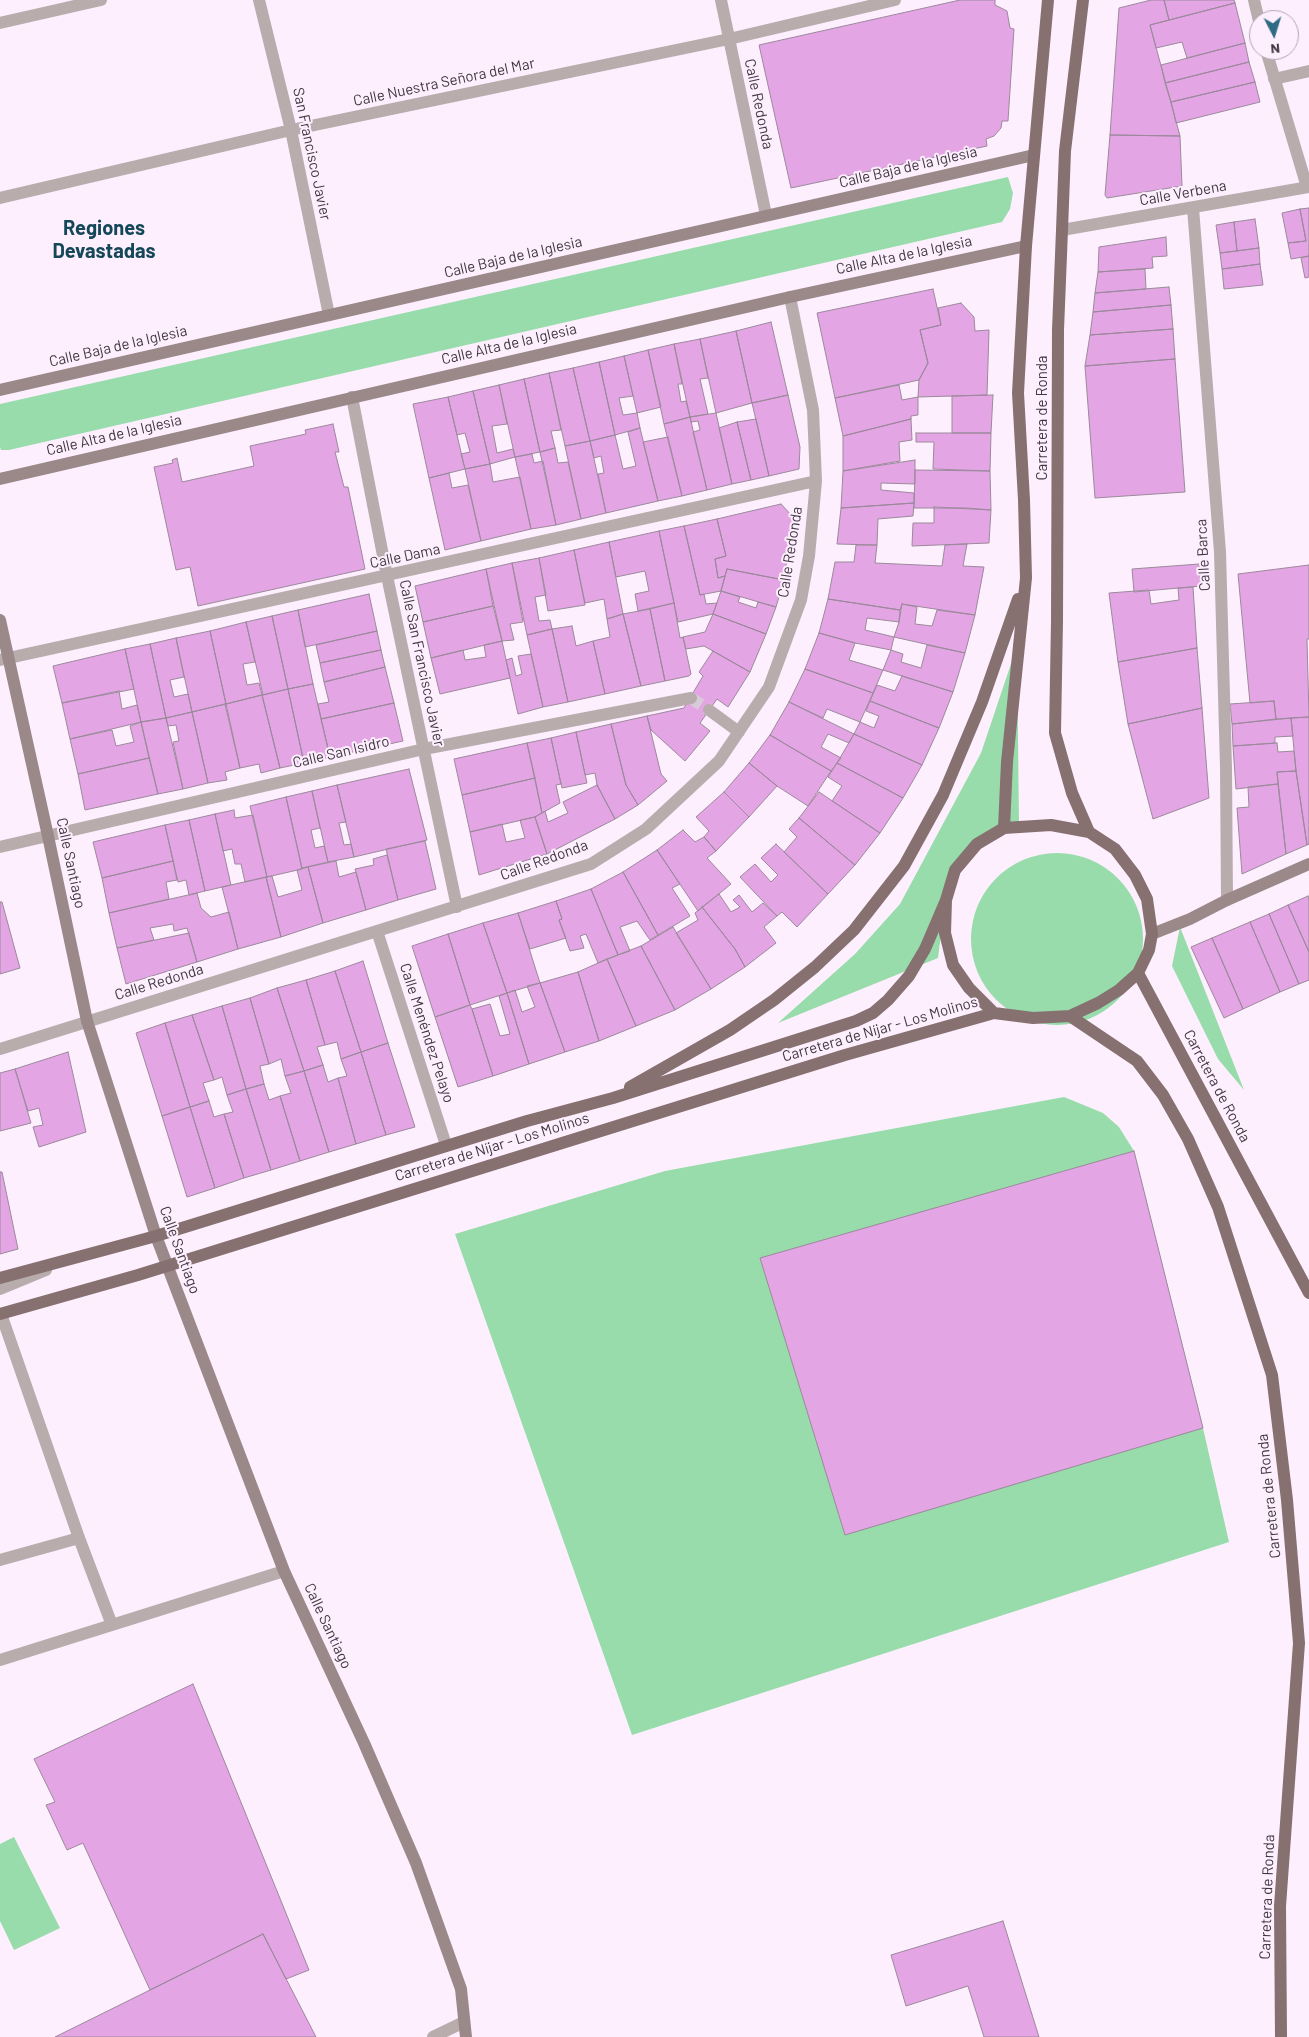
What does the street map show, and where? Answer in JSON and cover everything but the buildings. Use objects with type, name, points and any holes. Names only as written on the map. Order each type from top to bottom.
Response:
[{"type":"main road","name":"Carretera de Ronda","points":[[1004,828],[1007,762],[1026,578],[1018,393],[1026,246],[1048,0]]},
{"type":"main road","name":"Carretera de Ronda","points":[[1083,0],[1065,151],[1058,330],[1055,733],[1072,793],[1089,832]]},
{"type":"main road","points":[[613,1098],[730,1030],[774,1000],[815,967],[854,930],[904,866],[944,795],[982,702],[1026,578]]},
{"type":"main road","points":[[613,1098],[856,1021],[873,1013],[888,1000],[909,976],[925,949],[946,900],[955,870],[978,844],[1004,828],[1051,825],[1089,832],[1115,849],[1135,875],[1147,899],[1152,934],[1149,950],[1138,973],[1119,990],[1098,1003],[1070,1016],[1033,1018],[994,1013],[969,988],[953,965],[945,932],[946,900]]},
{"type":"main road","name":"Carretera de Ronda","points":[[1138,973],[1309,1293]]},
{"type":"main road","name":"Carretera de Níjar - Los Molinos","points":[[1,1314],[167,1266],[844,1054],[994,1013]]},
{"type":"main road","name":"Carretera de Ronda","points":[[1070,1016],[1137,1061],[1167,1102],[1188,1139],[1218,1207],[1272,1375],[1287,1500],[1299,1643],[1280,1906],[1280,2037]]},
{"type":"main road","name":"Carretera de Níjar - Los Molinos","points":[[0,1278],[156,1236],[527,1120],[613,1098]]},
{"type":"street","points":[[0,23],[101,0]]},
{"type":"street","name":"San Francisco Javier","points":[[259,0],[291,130],[330,315]]},
{"type":"street","name":"Calle Redonda","points":[[721,0],[766,215]]},
{"type":"street","name":"Calle Nuestra Señora del Mar","points":[[0,198],[291,130],[728,39],[895,0]]},
{"type":"street","points":[[1269,60],[1308,187]]},
{"type":"street","points":[[1274,80],[1309,71]]},
{"type":"street","name":"Calle Baja de la Iglesia","points":[[0,390],[1034,155]]},
{"type":"street","name":"Calle Verbena","points":[[1062,230],[1308,187]]},
{"type":"street","name":"Calle Barca","points":[[1193,208],[1220,552],[1226,767],[1227,900]]},
{"type":"street","name":"Calle Alta de la Iglesia","points":[[0,479],[790,297],[1026,246]]},
{"type":"street","name":"Calle Redonda","points":[[0,1049],[591,864],[646,829],[719,761],[769,687],[801,600],[809,556],[816,481],[813,410],[790,297]]},
{"type":"street","name":"Calle San Francisco Javier","points":[[352,397],[387,576],[457,906]]},
{"type":"street","name":"Calle Dama","points":[[4,659],[816,481]]},
{"type":"street","name":"Calle Santiago","points":[[0,620],[4,659],[48,836],[87,1021],[156,1236],[284,1571],[364,1743],[416,1863],[460,1989],[466,2037]]},
{"type":"street","name":"Calle San Isidro","points":[[0,847],[424,749],[691,698]]},
{"type":"street","points":[[709,710],[739,732]]},
{"type":"street","points":[[1152,934],[1190,919],[1227,900],[1309,864]]},
{"type":"street","name":"Calle Menéndez Pelayo","points":[[377,931],[446,1145]]},
{"type":"street","points":[[0,1289],[80,1256]]},
{"type":"street","points":[[1,1314],[79,1538],[112,1625]]},
{"type":"street","points":[[0,1560],[79,1538]]},
{"type":"street","points":[[0,1660],[284,1571]]},
{"type":"street","points":[[433,2037],[464,2022]]},
{"type":"green space","points":[[1008,177],[1013,193],[1010,209],[1002,222],[9,450],[1,450],[0,447],[0,404]]},
{"type":"green space","points":[[1017,646],[1019,827],[1004,830],[958,867],[942,926],[938,958],[778,1023],[855,954],[900,904],[981,753]]},
{"type":"green space","points":[[1049,853],[1065,853],[1090,859],[1098,863],[1112,872],[1124,884],[1137,906],[1143,939],[1137,972],[1124,994],[1112,1006],[1090,1019],[1065,1025],[1049,1025],[1024,1019],[1016,1015],[1002,1006],[990,994],[977,972],[971,947],[971,931],[977,906],[981,898],[990,884],[1002,872],[1024,859]]},
{"type":"green space","points":[[1180,927],[1244,1090],[1218,1059],[1172,966]]},
{"type":"green space","points":[[1064,1097],[1103,1113],[1119,1127],[1134,1151],[1203,1428],[1229,1542],[632,1735],[455,1234],[665,1171]]},
{"type":"green space","points":[[14,1837],[60,1928],[14,1950],[0,1921],[0,1844]]},
{"type":"tunnel","points":[[691,698],[709,710]]},
{"type":"district","name":"Regiones Devastadas","points":[[104,240]]}]
